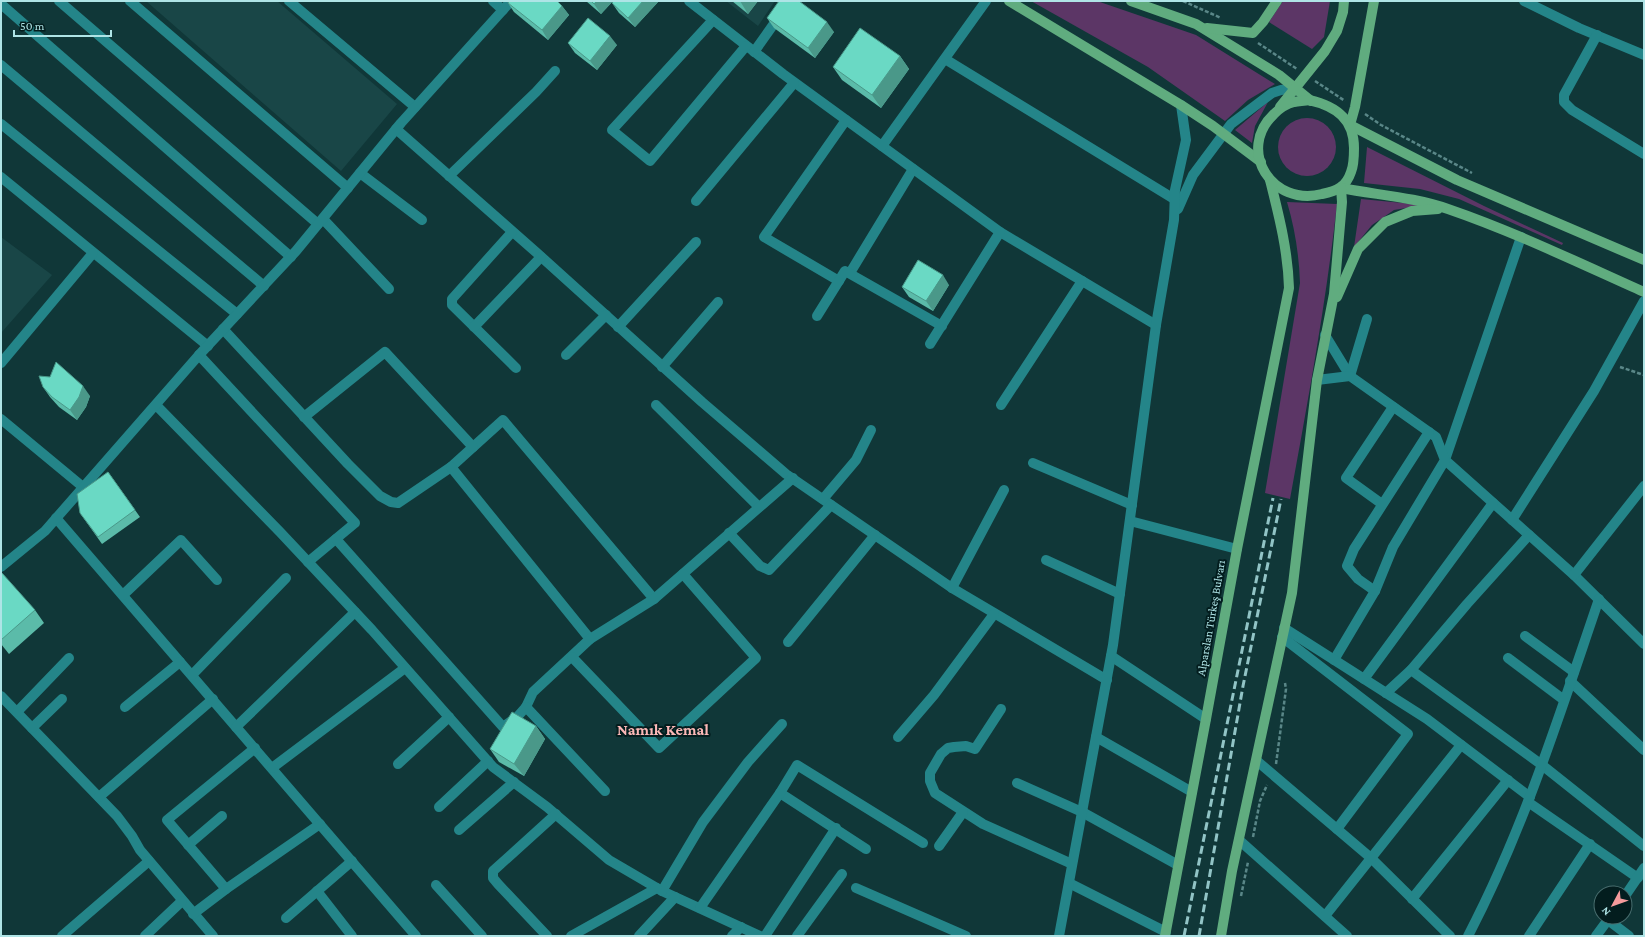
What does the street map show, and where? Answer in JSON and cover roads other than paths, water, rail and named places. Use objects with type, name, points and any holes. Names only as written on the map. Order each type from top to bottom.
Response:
[{"type":"main road","points":[[1009,1],[1181,105],[1224,134],[1261,162]]},
{"type":"main road","points":[[1131,1],[1201,27],[1279,75],[1311,101]]},
{"type":"main road","points":[[1201,27],[1253,33],[1263,22],[1277,1]]},
{"type":"main road","points":[[1344,1],[1343,12],[1337,31],[1325,51],[1296,88],[1268,120],[1260,134],[1259,143],[1261,162],[1270,180],[1282,190],[1297,196],[1314,197],[1335,191],[1341,188],[1348,179],[1352,170],[1354,139],[1350,125],[1374,1]]},
{"type":"main road","points":[[1279,108],[1294,102],[1311,101],[1324,104],[1338,112],[1350,125],[1457,180],[1644,260]]},
{"type":"main road","name":"Alparslan Türkeş Bulvarı","points":[[1165,934],[1237,549],[1289,288],[1288,264],[1270,180]]},
{"type":"main road","points":[[1341,188],[1416,200],[1448,209],[1521,237],[1644,292]]},
{"type":"main road","points":[[1221,936],[1232,871],[1257,761],[1292,593],[1317,380],[1325,335],[1332,308],[1342,202],[1341,188]]},
{"type":"main road","points":[[1332,308],[1358,249],[1386,222],[1412,211],[1448,209]]},
{"type":"street","points":[[59,1],[321,221],[389,289]]},
{"type":"street","points":[[130,1],[348,188]]},
{"type":"street","points":[[289,1],[415,107]]},
{"type":"street","points":[[492,1],[503,10]]},
{"type":"street","points":[[1,567],[45,531],[199,355],[291,257],[396,129],[511,1]]},
{"type":"street","points":[[689,1],[794,83],[1000,232],[1156,325]]},
{"type":"street","points":[[713,20],[612,130],[650,161],[750,49],[790,1]]},
{"type":"street","points":[[882,146],[986,1]]},
{"type":"street","points":[[1524,1],[1644,55]]},
{"type":"street","points":[[1,4],[291,257]]},
{"type":"street","points":[[1597,35],[1564,95],[1564,102],[1572,110],[1644,154]]},
{"type":"street","points":[[945,59],[1178,201]]},
{"type":"street","points":[[1,65],[264,286]]},
{"type":"street","points":[[449,176],[536,92],[555,70]]},
{"type":"street","points":[[696,201],[794,83]]},
{"type":"street","points":[[1059,936],[1111,656],[1156,325],[1178,201],[1193,175],[1231,124],[1272,93],[1296,88]]},
{"type":"street","points":[[1178,201],[1175,190],[1186,140],[1181,105]]},
{"type":"street","points":[[839,281],[764,237],[846,120]]},
{"type":"street","points":[[1,124],[237,314]]},
{"type":"street","points":[[396,129],[606,315],[662,367],[793,478],[952,588],[1107,680]]},
{"type":"street","points":[[850,273],[913,169]]},
{"type":"street","points":[[360,173],[422,220]]},
{"type":"street","points":[[1,177],[208,346]]},
{"type":"street","points":[[512,232],[452,299],[452,305],[516,368]]},
{"type":"street","points":[[930,344],[1000,232]]},
{"type":"street","points":[[1334,660],[1375,591],[1393,547],[1445,460],[1521,237]]},
{"type":"street","points":[[618,327],[696,242]]},
{"type":"street","points":[[1,363],[93,253]]},
{"type":"street","points":[[474,327],[541,257]]},
{"type":"street","points":[[817,316],[845,270],[942,326]]},
{"type":"street","points":[[1001,405],[1082,281]]},
{"type":"street","points":[[1512,520],[1594,391],[1644,301]]},
{"type":"street","points":[[662,367],[718,302]]},
{"type":"street","points":[[566,355],[606,315]]},
{"type":"street","points":[[1350,376],[1367,319]]},
{"type":"street","points":[[224,329],[304,417],[380,496],[391,502],[398,503],[452,467],[503,420],[654,599]]},
{"type":"street","points":[[1325,335],[1350,376],[1436,437],[1445,460],[1574,575],[1644,644]]},
{"type":"street","points":[[304,417],[385,352],[473,448]]},
{"type":"street","points":[[199,355],[355,523],[308,562]]},
{"type":"street","points":[[1317,380],[1350,376]]},
{"type":"street","points":[[156,405],[355,612],[493,767],[556,814],[610,860],[675,897],[760,936]]},
{"type":"street","points":[[656,405],[759,507]]},
{"type":"street","points":[[1382,504],[1346,478],[1393,406]]},
{"type":"street","points":[[1,419],[83,487]]},
{"type":"street","points":[[823,499],[856,460],[871,430]]},
{"type":"street","points":[[1375,591],[1358,579],[1347,566],[1354,549],[1428,432]]},
{"type":"street","points":[[1033,463],[1132,505]]},
{"type":"street","points":[[452,467],[590,639]]},
{"type":"street","points":[[336,539],[503,728],[518,716],[526,707],[533,692],[590,639],[654,599],[793,478]]},
{"type":"street","points":[[1574,575],[1644,486]]},
{"type":"street","points":[[952,588],[1004,490]]},
{"type":"street","points":[[1364,679],[1493,503]]},
{"type":"street","points":[[729,534],[760,566],[769,570],[831,505]]},
{"type":"street","points":[[56,518],[416,936]]},
{"type":"street","points":[[1130,521],[1237,549]]},
{"type":"street","points":[[788,642],[875,535]]},
{"type":"street","points":[[1386,693],[1411,670],[1467,604],[1529,535]]},
{"type":"street","points":[[123,595],[182,540],[217,580]]},
{"type":"street","points":[[1046,560],[1120,594]]},
{"type":"street","points":[[572,657],[659,748],[756,658],[683,574]]},
{"type":"street","points":[[192,675],[286,578]]},
{"type":"street","points":[[1468,936],[1486,902],[1529,799],[1599,599]]},
{"type":"street","points":[[236,727],[355,612]]},
{"type":"street","points":[[898,737],[934,695],[994,614]]},
{"type":"street","points":[[1283,633],[1334,660],[1427,719],[1508,780],[1529,799],[1638,878]]},
{"type":"street","points":[[1283,633],[1408,734],[1337,829]]},
{"type":"street","points":[[1525,636],[1572,677],[1644,750]]},
{"type":"street","points":[[1111,656],[1206,719]]},
{"type":"street","points":[[17,712],[69,658]]},
{"type":"street","points":[[1508,658],[1564,700]]},
{"type":"street","points":[[125,707],[180,662]]},
{"type":"street","points":[[272,768],[405,668]]},
{"type":"street","points":[[1411,670],[1542,765],[1644,846]]},
{"type":"street","points":[[1,696],[117,816],[132,836],[140,850],[213,936]]},
{"type":"street","points":[[32,728],[62,699]]},
{"type":"street","points":[[99,797],[213,700]]},
{"type":"street","points":[[526,707],[605,791]]},
{"type":"street","points":[[1001,709],[975,749],[966,746],[948,748],[941,754],[930,773],[930,781],[935,793],[983,824],[1072,864]]},
{"type":"street","points":[[398,764],[449,717]]},
{"type":"street","points":[[572,936],[660,889],[703,822],[748,762],[782,724]]},
{"type":"street","points":[[1096,737],[1192,792]]},
{"type":"street","points":[[1325,916],[1462,745]]},
{"type":"street","points":[[226,889],[167,820],[255,748]]},
{"type":"street","points":[[439,807],[488,761]]},
{"type":"street","points":[[1257,761],[1371,858],[1450,936]]},
{"type":"street","points":[[700,908],[780,793],[797,765],[923,843]]},
{"type":"street","points":[[1412,899],[1508,780]]},
{"type":"street","points":[[459,830],[514,782]]},
{"type":"street","points":[[1017,783],[1082,812],[1178,865]]},
{"type":"street","points":[[780,793],[836,828],[866,849]]},
{"type":"street","points":[[939,846],[963,812]]},
{"type":"street","points":[[547,936],[493,878],[493,871],[556,814]]},
{"type":"street","points":[[188,845],[222,816]]},
{"type":"street","points":[[193,914],[226,889],[320,824]]},
{"type":"street","points":[[765,936],[836,828]]},
{"type":"street","points":[[1239,840],[1347,936]]},
{"type":"street","points":[[1529,936],[1590,844]]},
{"type":"street","points":[[62,936],[149,861]]},
{"type":"street","points":[[286,918],[352,861]]},
{"type":"street","points":[[1633,885],[1644,868]]},
{"type":"street","points":[[797,936],[842,874]]},
{"type":"street","points":[[1068,883],[1165,934]]},
{"type":"street","points":[[436,885],[482,936]]},
{"type":"street","points":[[856,888],[966,936]]},
{"type":"street","points":[[317,891],[352,936]]},
{"type":"street","points":[[639,936],[675,897]]},
{"type":"street","points":[[145,936],[182,901]]},
{"type":"street","points":[[1596,936],[1604,925]]},
{"type":"street","points":[[1617,925],[1629,936]]},
{"type":"street","points":[[732,936],[741,927]]},
{"type":"railway","points":[[1184,936],[1273,498]]},
{"type":"railway","points":[[1199,936],[1243,686],[1281,499]]},
{"type":"district","name":"Namık Kemal","points":[[663,729]]}]
